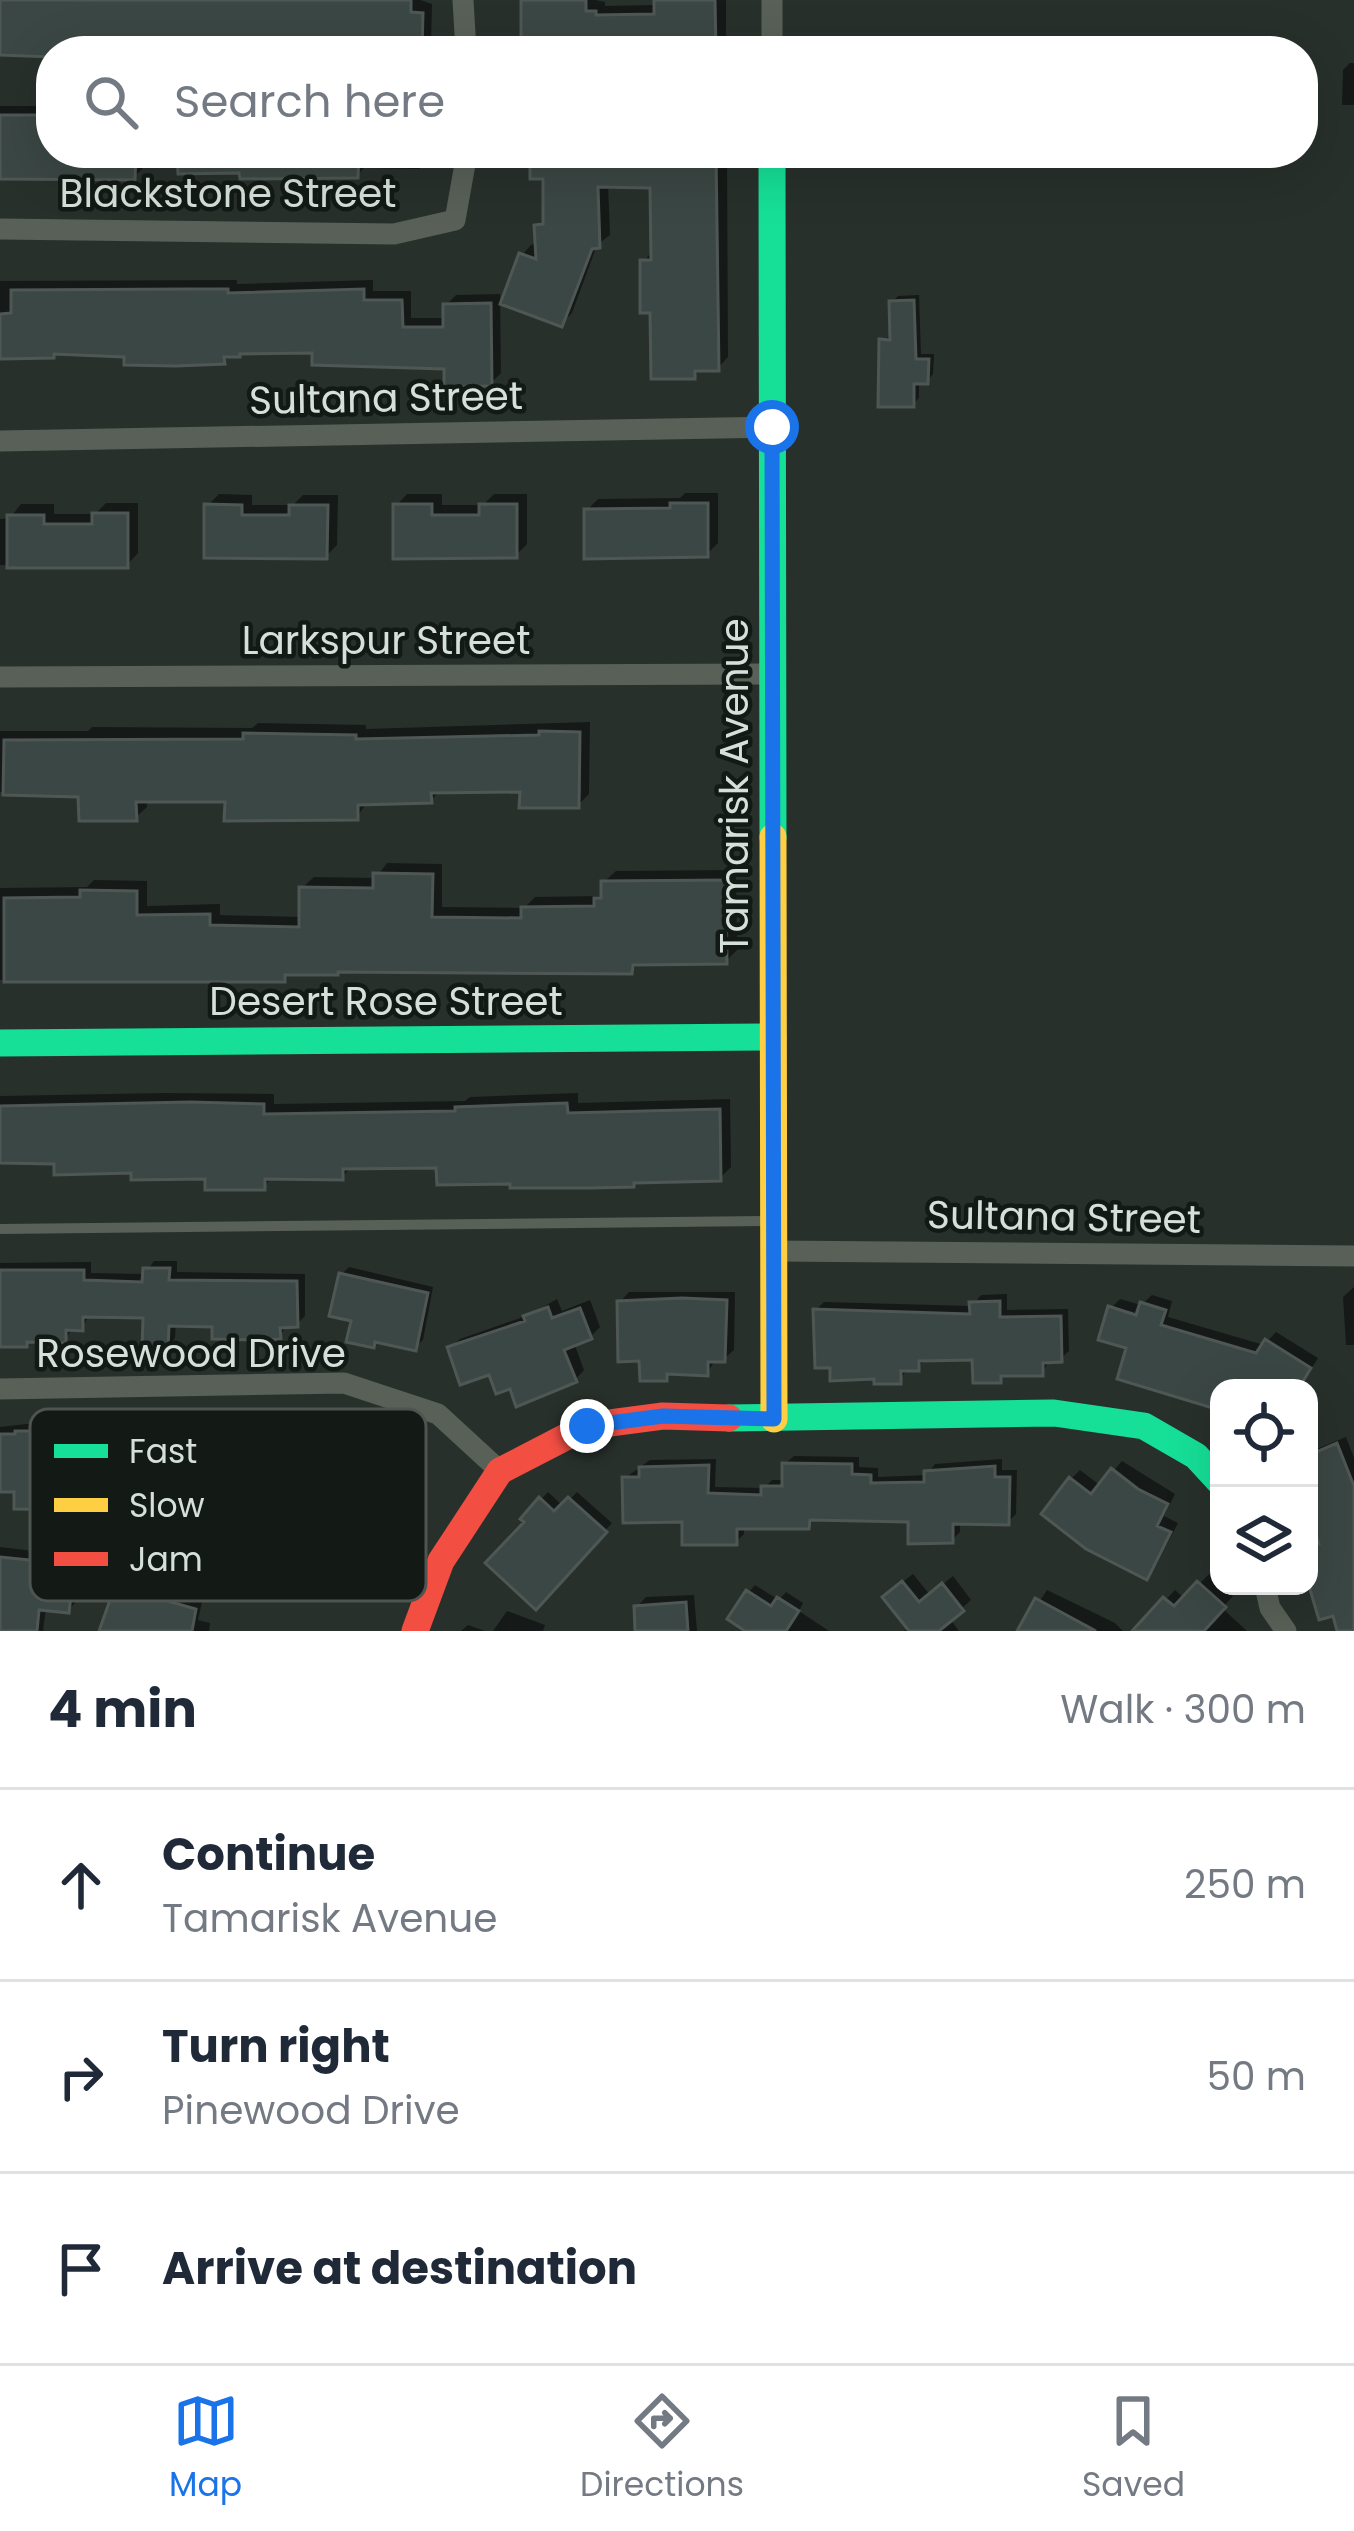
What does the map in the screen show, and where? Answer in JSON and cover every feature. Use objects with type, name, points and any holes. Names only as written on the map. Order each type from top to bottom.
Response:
[{"type":"street","points":[[463,0],[465,36]]},
{"type":"street","points":[[772,0],[772,36]]},
{"type":"street","name":"Blackstone Street","points":[[0,229],[394,234],[455,220],[464,168]]},
{"type":"street","name":"Tamarisk Avenue","points":[[772,168],[774,1419]]},
{"type":"street","name":"Sultana Street","points":[[0,441],[772,427]]},
{"type":"street","name":"Larkspur Street","points":[[0,677],[772,674]]},
{"type":"street","name":"Desert Rose Street","points":[[0,1043],[773,1037]]},
{"type":"street","name":"Sultana Street","points":[[773,1250],[1354,1256]]},
{"type":"street","name":"Rosewood Drive","points":[[0,1389],[344,1383],[423,1409]]},
{"type":"street","name":"Rosewood Drive","points":[[426,1410],[438,1414],[500,1471]]},
{"type":"street","points":[[415,1631],[441,1562],[500,1471],[587,1426],[663,1416],[774,1419],[1054,1413],[1144,1426],[1196,1456],[1210,1471]]},
{"type":"street","points":[[1266,1595],[1286,1631]]},
{"type":"lane","points":[[0,1229],[773,1221]]},
{"type":"building","points":[[0,0],[411,0],[411,12],[423,13],[422,36],[36,36],[36,56],[0,55]]},
{"type":"building","points":[[521,0],[586,0],[586,11],[596,11],[596,15],[654,14],[654,0],[715,0],[716,36],[521,36]]},
{"type":"building","points":[[0,115],[36,115],[36,168],[135,168],[135,180],[0,179]]},
{"type":"building","points":[[178,168],[358,168],[358,178],[240,179],[239,173],[178,174]]},
{"type":"building","points":[[530,168],[716,168],[719,371],[695,371],[695,379],[651,379],[650,313],[640,313],[640,260],[651,260],[650,188],[598,187],[600,248],[592,249],[562,327],[500,304],[519,253],[536,259],[534,225],[543,224],[543,179],[530,179]]},
{"type":"building","points":[[228,289],[228,293],[364,289],[364,300],[402,300],[403,327],[443,327],[443,304],[491,303],[492,386],[444,387],[444,369],[312,365],[312,353],[240,354],[224,357],[225,364],[176,366],[124,365],[124,357],[54,354],[54,358],[0,359],[0,314],[11,313],[11,290]]},
{"type":"building","points":[[914,300],[916,359],[929,359],[928,384],[914,384],[914,407],[878,407],[879,339],[890,340],[889,301]]},
{"type":"building","points":[[670,503],[708,503],[708,557],[584,559],[584,509],[670,508]]},
{"type":"building","points":[[204,504],[242,505],[242,515],[289,515],[289,505],[328,505],[327,559],[204,558]]},
{"type":"building","points":[[393,504],[432,504],[432,515],[479,515],[479,504],[517,504],[517,558],[393,559]]},
{"type":"building","points":[[92,513],[128,513],[128,568],[7,568],[7,515],[44,515],[44,524],[92,524]]},
{"type":"building","points":[[539,731],[580,732],[579,808],[519,808],[520,792],[431,793],[432,803],[358,805],[358,820],[224,821],[225,802],[136,802],[137,821],[79,821],[78,797],[3,795],[4,740],[243,739],[243,733],[356,735],[356,739],[539,735]]},
{"type":"building","points":[[373,873],[433,874],[432,917],[521,918],[521,907],[594,906],[594,898],[601,898],[601,881],[726,880],[727,964],[633,965],[632,974],[338,972],[285,975],[285,982],[4,982],[4,898],[80,897],[80,890],[137,891],[137,915],[210,914],[210,925],[299,927],[299,887],[373,888]]},
{"type":"building","points":[[567,1103],[568,1113],[720,1109],[721,1181],[510,1188],[510,1184],[437,1185],[436,1168],[343,1169],[343,1180],[265,1179],[265,1190],[205,1190],[205,1179],[131,1180],[131,1173],[54,1175],[54,1164],[0,1163],[0,1106],[264,1104],[264,1114],[455,1111],[455,1107]]},
{"type":"building","points":[[143,1268],[170,1268],[169,1280],[297,1281],[298,1327],[280,1328],[281,1339],[255,1340],[212,1339],[212,1327],[169,1326],[168,1350],[142,1349],[143,1318],[83,1317],[83,1331],[66,1330],[66,1343],[0,1347],[0,1270],[84,1270],[84,1280],[142,1282]]},
{"type":"building","points":[[339,1273],[428,1293],[416,1351],[375,1342],[374,1348],[346,1342],[351,1321],[329,1316]]},
{"type":"building","points":[[727,1300],[725,1362],[708,1362],[708,1376],[667,1374],[667,1381],[640,1381],[639,1361],[618,1362],[617,1301]]},
{"type":"building","points":[[1000,1301],[1000,1317],[1061,1316],[1062,1362],[1043,1363],[1043,1376],[1001,1376],[1001,1383],[973,1383],[972,1360],[919,1361],[919,1371],[901,1371],[901,1384],[874,1384],[874,1379],[830,1381],[830,1368],[815,1368],[813,1309],[970,1314],[969,1302]]},
{"type":"building","points":[[1140,1302],[1166,1310],[1161,1325],[1256,1353],[1265,1339],[1311,1368],[1304,1379],[1210,1379],[1210,1407],[1117,1379],[1126,1348],[1098,1340],[1108,1306],[1136,1315]]},
{"type":"building","points":[[548,1307],[552,1318],[580,1308],[592,1339],[564,1350],[577,1382],[516,1407],[510,1389],[496,1394],[489,1375],[460,1385],[447,1347],[525,1321],[523,1316]]},
{"type":"building","points":[[30,1431],[30,1509],[14,1509],[14,1492],[0,1492],[0,1434]]},
{"type":"building","points":[[1337,1443],[1354,1486],[1354,1631],[1337,1631],[1333,1616],[1319,1620],[1312,1595],[1318,1595],[1318,1451]]},
{"type":"building","points":[[782,1463],[852,1464],[852,1474],[871,1475],[871,1483],[924,1482],[924,1471],[995,1466],[995,1477],[1010,1477],[1009,1525],[953,1524],[953,1543],[908,1544],[908,1522],[810,1520],[809,1529],[737,1529],[737,1545],[682,1545],[682,1522],[623,1523],[622,1477],[639,1477],[639,1467],[709,1465],[708,1493],[761,1495],[761,1486],[782,1486]]},
{"type":"building","points":[[1111,1468],[1168,1504],[1157,1526],[1171,1532],[1147,1580],[1086,1549],[1041,1514],[1069,1477],[1091,1494]]},
{"type":"building","points":[[539,1497],[554,1511],[568,1497],[607,1532],[536,1610],[485,1563],[524,1522],[520,1519]]},
{"type":"building","points":[[0,1557],[30,1560],[30,1601],[70,1601],[69,1613],[39,1610],[37,1631],[0,1631]]},
{"type":"building","points":[[902,1581],[919,1602],[942,1583],[964,1611],[939,1631],[909,1631],[882,1597]]},
{"type":"building","points":[[1197,1581],[1226,1607],[1204,1631],[1132,1631],[1163,1597],[1174,1606]]},
{"type":"building","points":[[746,1590],[771,1606],[777,1597],[799,1611],[786,1631],[745,1631],[727,1619]]},
{"type":"building","points":[[1035,1598],[1096,1631],[1017,1631]]},
{"type":"building","points":[[110,1601],[168,1601],[196,1609],[192,1631],[99,1631]]},
{"type":"building","points":[[686,1602],[688,1631],[635,1631],[634,1606]]},
{"type":"traffic: fast","points":[[772,168],[773,837]]},
{"type":"traffic: fast","points":[[0,1043],[773,1037]]},
{"type":"traffic: fast","points":[[729,1418],[1054,1413],[1144,1426],[1196,1456],[1210,1471]]},
{"type":"traffic: slow","points":[[773,837],[774,1419]]},
{"type":"traffic: jam","points":[[415,1631],[441,1561],[500,1471],[587,1426],[663,1416],[729,1418]]},
{"type":"route","points":[[587,1426],[663,1416],[774,1419],[772,427]]}]
